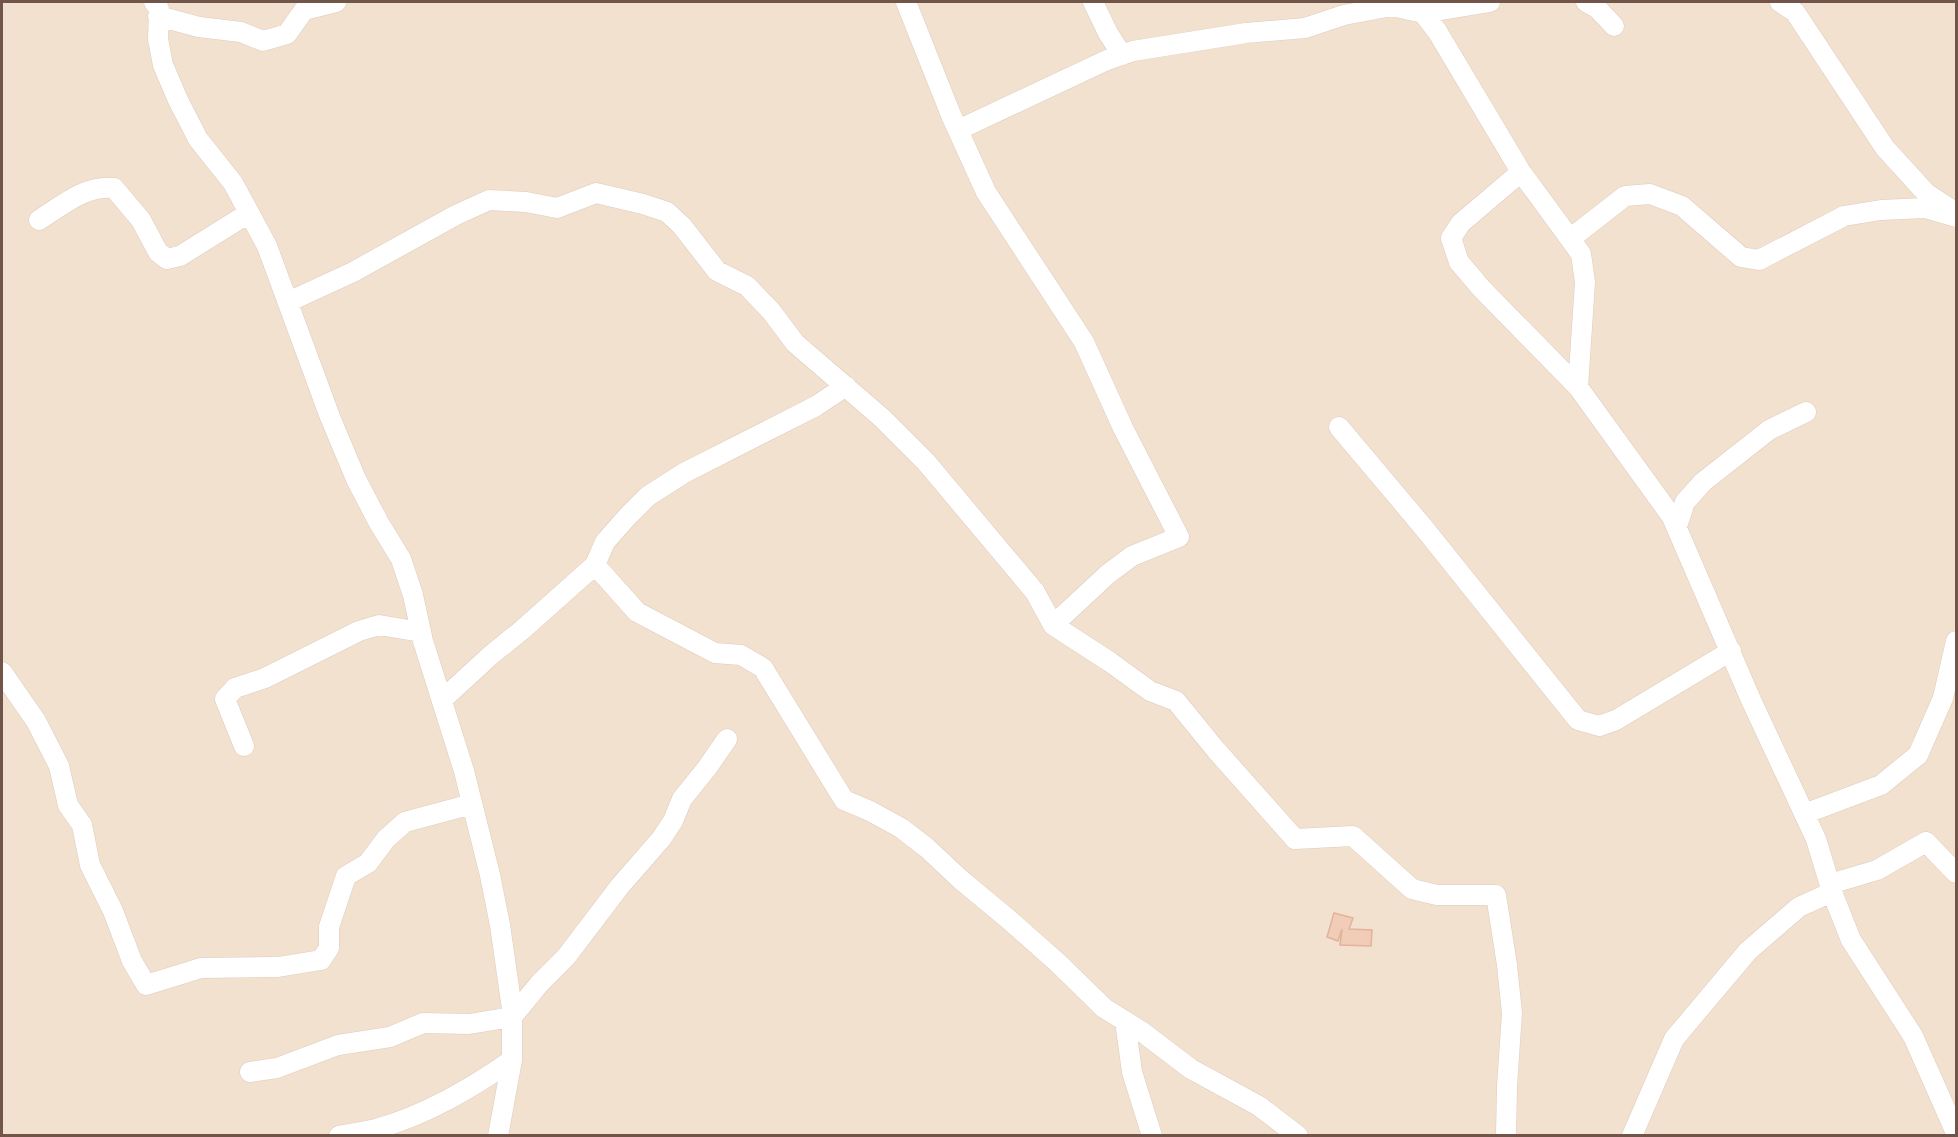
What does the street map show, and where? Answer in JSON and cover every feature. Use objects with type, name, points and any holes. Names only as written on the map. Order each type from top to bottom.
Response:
[{"type":"street","points":[[336,2],[304,10],[287,34],[263,42],[241,32],[199,27],[156,9],[158,39],[163,65],[198,139],[233,183],[267,246],[330,417],[357,479],[400,559],[413,595],[421,633],[472,804],[500,925],[512,1017],[512,1060],[498,1136]]},
{"type":"street","points":[[906,2],[986,192],[1084,342],[1179,537],[1132,556],[1108,574],[1053,625]]},
{"type":"street","points":[[1093,2],[1122,55]]},
{"type":"street","points":[[958,130],[1133,51],[1246,33],[1305,28],[1344,15],[1392,6],[1419,7],[1490,2]]},
{"type":"street","points":[[1586,2],[1597,8],[1614,26]]},
{"type":"street","points":[[1780,2],[1795,12],[1885,148],[1926,192],[1956,215]]},
{"type":"street","points":[[1419,7],[1437,31],[1521,172],[1581,254],[1585,282],[1578,387]]},
{"type":"street","points":[[1521,172],[1461,223],[1451,238],[1459,262],[1481,288],[1578,387],[1672,517],[1816,839],[1831,888],[1851,940],[1913,1036],[1956,1133]]},
{"type":"street","points":[[39,220],[87,190],[102,187],[114,188],[141,220],[158,252],[167,259],[180,256],[249,213]]},
{"type":"street","points":[[288,302],[353,272],[456,215],[489,200],[526,202],[557,208],[596,193],[667,212],[682,226],[717,271],[747,286],[771,311],[795,343],[846,386],[926,462],[957,496],[1035,592],[1053,625],[1150,691],[1176,701],[1216,750],[1295,838],[1353,836],[1412,889],[1437,894],[1496,895],[1512,1013],[1506,1136]]},
{"type":"street","points":[[1570,239],[1625,196],[1650,194],[1682,206],[1741,257],[1759,260],[1844,216],[1881,210],[1925,208],[1956,215]]},
{"type":"street","points":[[442,700],[490,655],[522,630],[595,565],[605,542],[648,496],[684,472],[816,405],[846,386]]},
{"type":"street","points":[[1677,526],[1685,502],[1703,482],[1769,430],[1806,412]]},
{"type":"street","points":[[1339,427],[1424,528],[1578,720],[1599,726],[1616,720],[1731,651]]},
{"type":"street","points":[[595,565],[637,612],[715,653],[741,655],[763,668],[844,800],[901,828],[927,848],[1049,955],[1104,1008],[1191,1069],[1259,1106],[1298,1136]]},
{"type":"street","points":[[244,746],[225,699],[235,688],[265,678],[359,631],[379,625],[421,633]]},
{"type":"street","points":[[1804,814],[1881,785],[1918,755],[1943,698],[1956,641]]},
{"type":"street","points":[[2,672],[36,722],[59,766],[68,805],[82,825],[90,865],[113,911],[132,961],[146,985],[201,968],[278,967],[321,960],[329,948],[329,927],[346,876],[368,863],[386,839],[405,822],[472,804]]},
{"type":"street","points":[[250,1072],[277,1068],[338,1045],[390,1038],[423,1023],[469,1024],[512,1017],[540,983],[566,957],[620,886],[661,839],[673,821],[682,799],[727,739]]},
{"type":"street","points":[[1632,1136],[1674,1039],[1748,951],[1799,907],[1831,888],[1877,870],[1926,842],[1956,873]]},
{"type":"street","points":[[1125,1021],[1132,1072],[1152,1136]]},
{"type":"street","points":[[339,1136],[374,1130],[404,1120],[461,1094],[512,1060]]},
{"type":"shaded area","points":[[2,2],[1956,2],[1956,1135],[2,1135]]},
{"type":"building","points":[[1334,913],[1353,918],[1349,929],[1372,930],[1371,946],[1340,945],[1342,929],[1338,941],[1327,937]]}]
